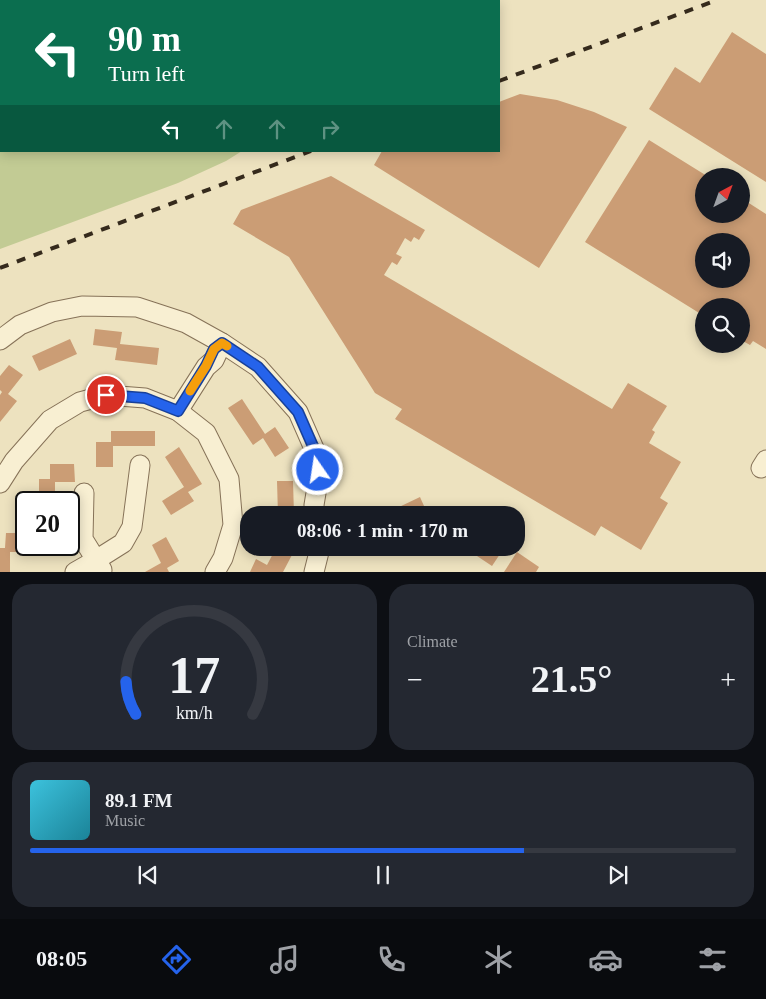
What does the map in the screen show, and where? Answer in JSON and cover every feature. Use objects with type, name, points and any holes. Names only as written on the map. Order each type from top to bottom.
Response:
[{"type":"street","points":[[0,340],[20,325],[52,312],[82,306],[137,308],[186,323],[222,343],[258,367],[298,412],[319,460],[314,506]]},
{"type":"street","points":[[178,411],[206,366],[214,360],[222,343]]},
{"type":"street","points":[[0,483],[14,461],[50,420],[80,402],[106,395],[145,398],[178,411],[206,433],[229,479],[232,525],[223,558],[215,572]]},
{"type":"street","points":[[75,572],[99,566],[123,543],[132,528],[140,465]]},
{"type":"street","points":[[84,493],[83,539],[99,566]]},
{"type":"street","points":[[314,572],[318,556]]},
{"type":"green space","points":[[0,152],[240,152],[226,161],[178,183],[0,249]]},
{"type":"building","points":[[732,32],[766,54],[766,182],[750,172],[750,168],[744,168],[649,109],[675,67],[700,83]]},
{"type":"building","points":[[520,94],[557,100],[594,112],[627,127],[539,268],[374,165],[381,152],[500,152],[500,102]]},
{"type":"building","points":[[649,140],[695,169],[695,223],[750,223],[750,204],[766,214],[766,349],[753,341],[750,345],[750,298],[695,298],[695,310],[585,242]]},
{"type":"building","points":[[331,176],[425,230],[419,240],[414,237],[411,242],[405,238],[396,254],[402,257],[397,265],[392,262],[384,275],[612,409],[628,383],[667,406],[652,430],[655,432],[649,443],[681,462],[660,498],[668,503],[641,550],[601,526],[595,536],[395,419],[402,409],[375,393],[289,257],[233,224],[241,210]]},
{"type":"building","points":[[95,329],[122,332],[120,344],[159,348],[157,365],[115,360],[117,348],[93,345]]},
{"type":"building","points":[[70,339],[77,354],[39,371],[32,356]]},
{"type":"building","points":[[9,365],[23,375],[8,394],[17,401],[0,422],[0,395],[2,392],[0,390],[0,376]]},
{"type":"building","points":[[242,399],[265,434],[275,427],[289,448],[275,457],[263,438],[253,445],[228,408]]},
{"type":"building","points":[[111,431],[155,431],[155,446],[113,446],[113,467],[96,467],[96,442],[111,442]]},
{"type":"building","points":[[179,447],[202,484],[188,492],[194,501],[171,515],[162,501],[184,487],[165,457]]},
{"type":"building","points":[[50,464],[74,464],[75,482],[55,482],[55,491],[39,491],[39,479],[50,479]]},
{"type":"building","points":[[277,481],[293,481],[294,506],[278,506]]},
{"type":"building","points":[[420,497],[424,506],[401,506]]},
{"type":"building","points":[[6,533],[15,533],[15,552],[10,552],[10,572],[0,572],[0,548],[5,548]]},
{"type":"building","points":[[166,537],[179,561],[167,568],[169,572],[145,572],[161,563],[152,545]]},
{"type":"building","points":[[272,556],[291,556],[283,572],[250,572],[256,559],[267,565]]},
{"type":"building","points":[[477,556],[499,556],[492,566]]},
{"type":"building","points":[[514,556],[523,556],[539,567],[536,572],[504,572]]},
{"type":"railway","points":[[500,81],[717,0]]},
{"type":"railway","points":[[0,268],[308,152]]},
{"type":"slow traffic","points":[[190,391],[214,349],[222,343],[227,346]]},
{"type":"route","points":[[106,395],[145,398],[178,411],[206,366],[214,349],[222,343],[258,367],[298,412],[319,460],[318,470]]}]
